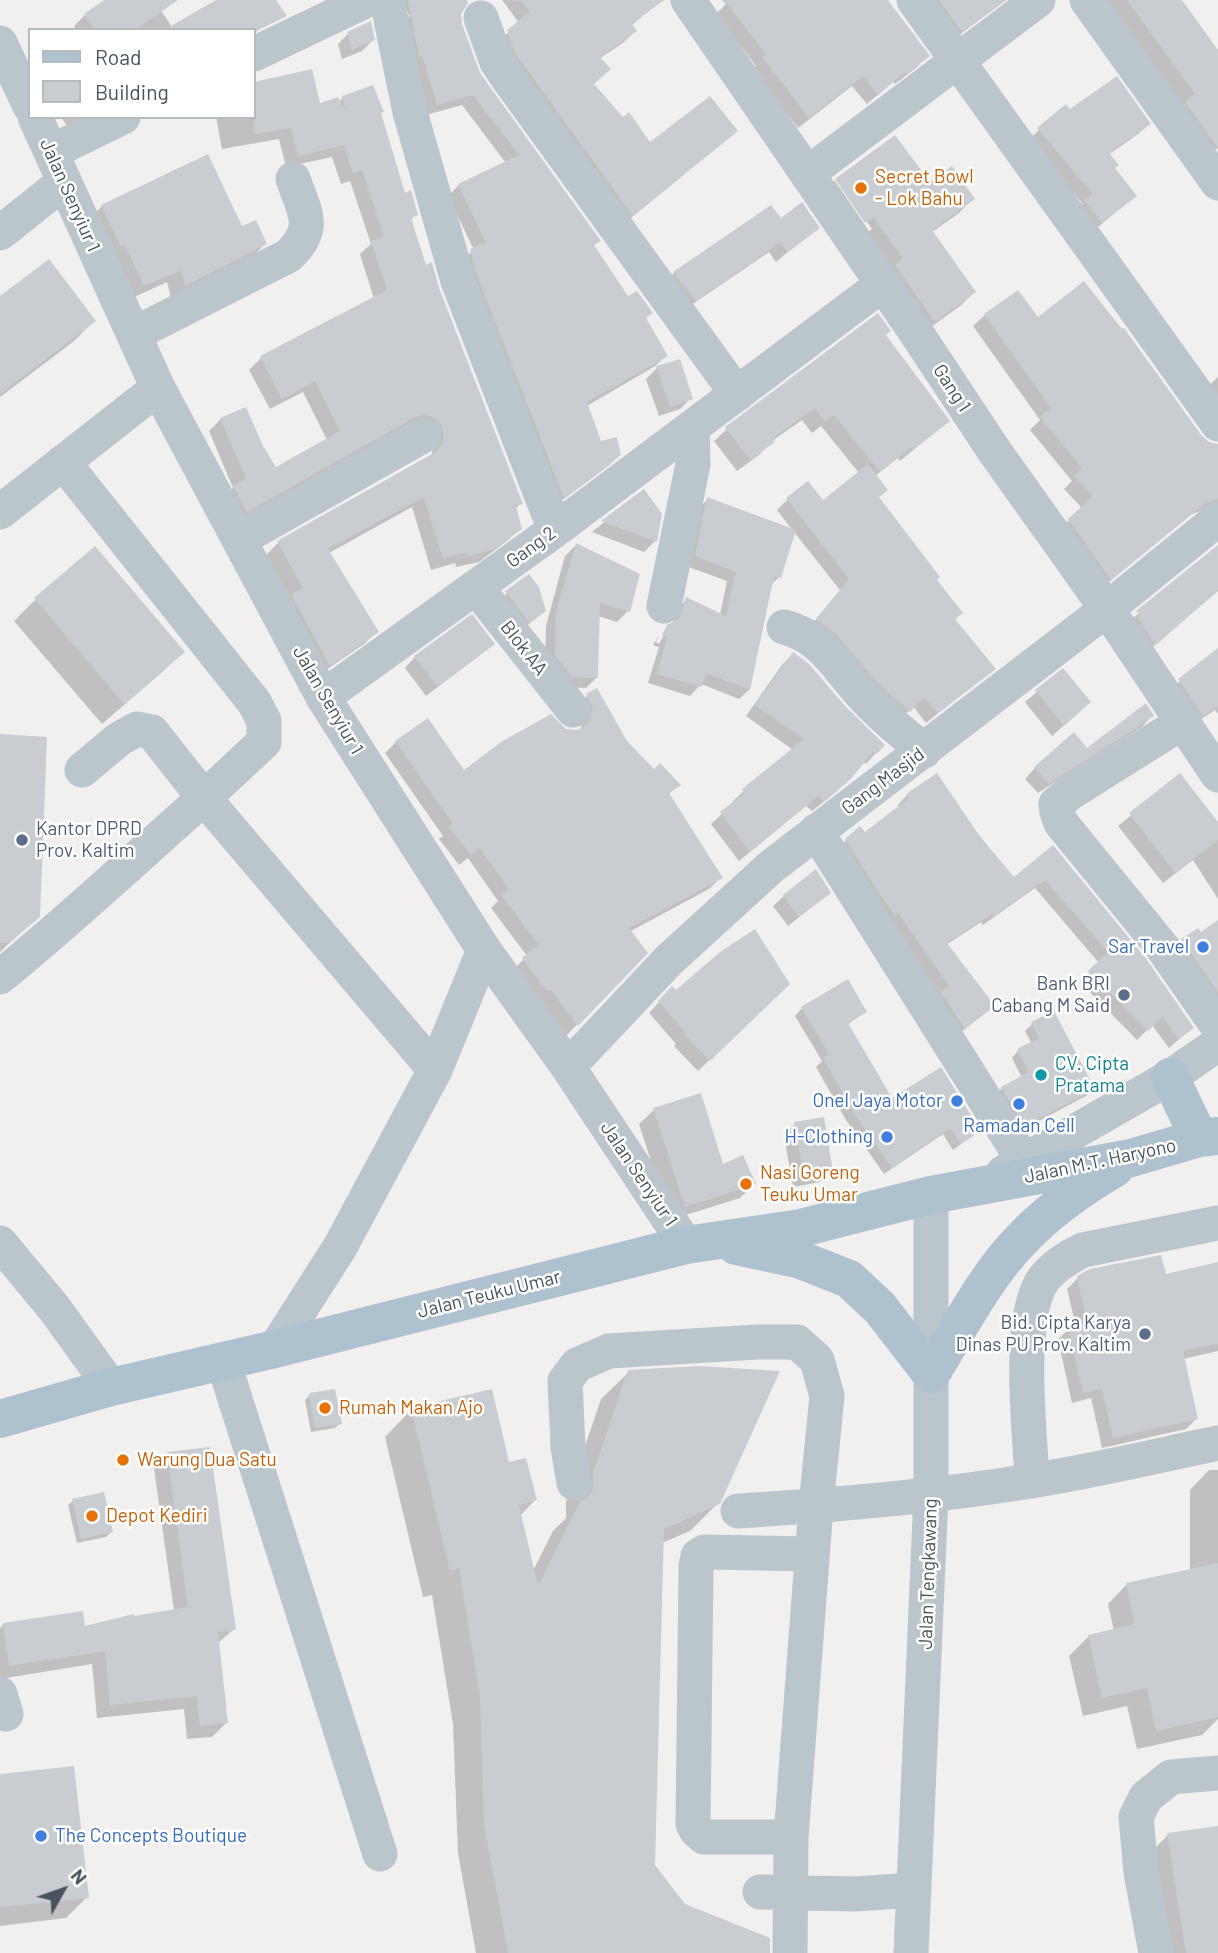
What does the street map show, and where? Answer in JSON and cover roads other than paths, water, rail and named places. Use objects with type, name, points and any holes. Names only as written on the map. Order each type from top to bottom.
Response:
[{"type":"main road","points":[[1170,1077],[1209,1137]]},
{"type":"main road","name":"Jalan M.T. Haryono","points":[[982,1185],[1131,1158],[1209,1137]]},
{"type":"main road","points":[[698,1243],[801,1260],[849,1279],[880,1308],[931,1374],[994,1273],[1019,1241],[1057,1207],[1095,1179],[1131,1158]]},
{"type":"main road","name":"Jalan Teuku Umar","points":[[0,1419],[111,1387],[275,1349],[698,1243],[801,1228],[982,1185]]},
{"type":"street","points":[[256,53],[367,0]]},
{"type":"street","points":[[387,0],[410,112],[458,281],[555,530]]},
{"type":"street","name":"Gang 1","points":[[688,0],[995,452],[1107,608],[1218,775]]},
{"type":"street","points":[[914,0],[1218,424]]},
{"type":"street","points":[[807,174],[1038,0]]},
{"type":"street","points":[[1087,0],[1218,183]]},
{"type":"street","points":[[481,18],[488,41],[510,81],[737,394]]},
{"type":"street","points":[[0,43],[28,102]]},
{"type":"street","name":"Jalan Senyiur 1","points":[[36,119],[158,388],[323,696],[484,950],[698,1243]]},
{"type":"street","points":[[0,233],[58,167],[120,119]]},
{"type":"street","points":[[134,334],[288,256],[301,244],[307,219],[293,179]]},
{"type":"street","name":"Gang 2","points":[[323,696],[555,530],[883,284]]},
{"type":"street","points":[[0,512],[158,388]]},
{"type":"street","points":[[664,606],[693,464],[692,427]]},
{"type":"street","points":[[240,539],[424,435]]},
{"type":"street","points":[[0,977],[54,933],[89,898],[264,742],[264,721],[254,702],[64,462]]},
{"type":"street","name":"Gang Masjid","points":[[568,1067],[669,960],[772,866],[924,751],[1218,519]]},
{"type":"street","name":"Blok AA","points":[[476,587],[573,710]]},
{"type":"street","points":[[784,627],[803,632],[827,653],[869,703],[924,751]]},
{"type":"street","points":[[1183,722],[1070,793],[1056,804],[1056,812],[1163,948],[1218,1027]]},
{"type":"street","points":[[82,770],[119,739],[137,729],[152,733],[435,1070]]},
{"type":"street","points":[[816,831],[1023,1160]]},
{"type":"street","points":[[275,1349],[340,1247],[435,1070],[484,950]]},
{"type":"street","points":[[982,1185],[1170,1077],[1218,1044]]},
{"type":"street","name":"Jalan Tengkawang","points":[[911,1953],[931,1495],[931,1195]]},
{"type":"street","points":[[1032,1481],[1026,1346],[1031,1309],[1042,1282],[1063,1260],[1083,1250],[1218,1223]]},
{"type":"street","points":[[0,1243],[54,1308],[111,1387]]},
{"type":"street","points":[[574,1483],[568,1447],[565,1381],[578,1366],[609,1351],[758,1342],[797,1342],[817,1360],[827,1396],[791,1837],[776,1892],[790,1953]]},
{"type":"street","points":[[223,1361],[380,1854]]},
{"type":"street","points":[[738,1511],[931,1495],[1032,1481],[1218,1443]]},
{"type":"street","points":[[791,1837],[704,1837],[697,1832],[693,1824],[696,1567],[698,1556],[704,1552],[812,1554]]},
{"type":"street","points":[[1156,1953],[1141,1872],[1136,1817],[1146,1797],[1171,1777],[1218,1773]]},
{"type":"street","points":[[776,1892],[855,1894],[914,1890]]},
{"type":"place","name":"Secret Bowl - Lok Bahu","points":[[861,188]]},
{"type":"place","name":"Kantor DPRD Prov. Kaltim","points":[[22,840]]},
{"type":"place","name":"Sar Travel","points":[[1203,947]]},
{"type":"place","name":"Bank BRI Cabang M Said","points":[[1124,995]]},
{"type":"place","name":"CV. Cipta Pratama","points":[[1041,1075]]},
{"type":"place","name":"Onel Jaya Motor","points":[[957,1101]]},
{"type":"place","name":"Ramadan Cell","points":[[1019,1104]]},
{"type":"place","name":"H-Clothing","points":[[887,1137]]},
{"type":"place","name":"Nasi Goreng Teuku Umar","points":[[746,1184]]},
{"type":"place","name":"Bid. Cipta Karya Dinas PU Prov. Kaltim","points":[[1145,1334]]},
{"type":"place","name":"Rumah Makan Ajo","points":[[325,1408]]},
{"type":"place","name":"Warung Dua Satu","points":[[123,1460]]},
{"type":"place","name":"Depot Kediri","points":[[92,1516]]},
{"type":"place","name":"The Concepts Boutique","points":[[41,1836]]}]
